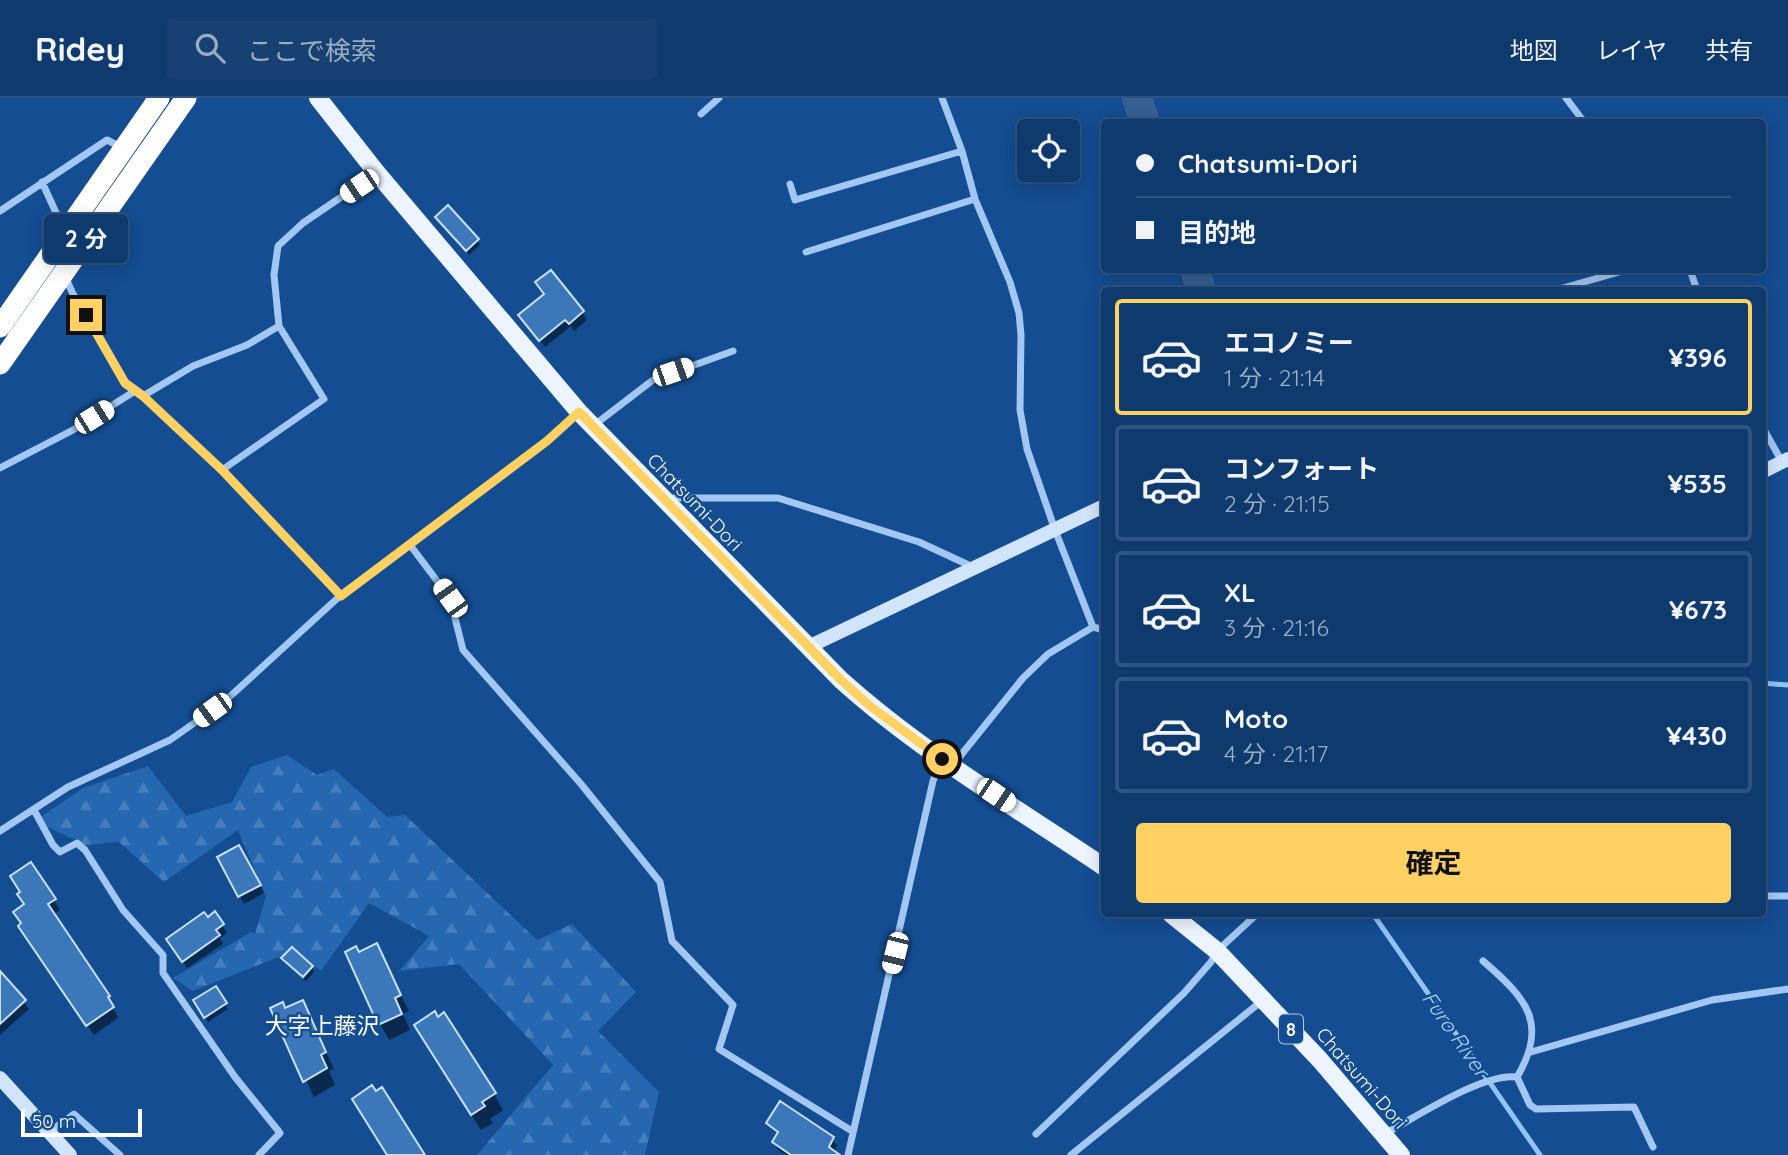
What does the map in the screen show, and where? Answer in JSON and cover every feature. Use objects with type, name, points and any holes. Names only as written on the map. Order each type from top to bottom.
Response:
[{"type":"highway","points":[[0,327],[159,98]]},
{"type":"highway","points":[[0,364],[186,98]]},
{"type":"main road","name":"Chatsumi-Dori","points":[[318,98],[377,173],[579,412],[808,647],[870,706],[947,763],[1101,865]]},
{"type":"main road","name":"Chatsumi-Dori","points":[[1175,917],[1217,951],[1264,999],[1401,1155]]},
{"type":"street","points":[[701,114],[719,98]]},
{"type":"street","points":[[942,98],[962,150],[975,199],[1010,282],[1019,313],[1020,410],[1023,430],[1055,530],[1093,627]]},
{"type":"street","points":[[1566,98],[1582,119]]},
{"type":"street","points":[[0,211],[107,140],[125,149]]},
{"type":"street","points":[[790,184],[794,200],[962,150]]},
{"type":"street","points":[[222,470],[324,399],[279,327],[274,275],[278,246],[303,223],[377,173]]},
{"type":"street","points":[[42,182],[65,231]]},
{"type":"street","points":[[806,252],[975,199]]},
{"type":"street","points":[[64,272],[72,292],[125,383],[143,396],[222,470],[341,596]]},
{"type":"street","points":[[1566,287],[1616,273]]},
{"type":"street","points":[[143,396],[193,366],[247,345],[279,327]]},
{"type":"street","points":[[592,426],[653,380],[733,351]]},
{"type":"street","points":[[0,468],[73,430],[135,391]]},
{"type":"street","points":[[0,831],[68,787],[170,740],[225,701],[341,596],[547,441],[579,412]]},
{"type":"street","points":[[1766,432],[1785,460],[1766,470]]},
{"type":"street","points":[[661,498],[778,498],[919,542],[976,569]]},
{"type":"street","points":[[808,647],[1101,507]]},
{"type":"street","points":[[410,545],[450,598],[463,650],[582,784],[660,882],[672,942],[733,1005],[719,1049],[852,1131]]},
{"type":"street","points":[[848,1155],[933,781],[1023,678],[1048,654],[1093,627],[1101,629]]},
{"type":"street","points":[[34,810],[53,845],[60,852],[77,844],[85,849],[124,909],[163,955],[163,972],[170,983],[235,1077],[280,1133],[259,1155]]},
{"type":"street","points":[[1766,896],[1788,896]]},
{"type":"street","points":[[1035,1134],[1184,993],[1217,951],[1255,917]]},
{"type":"street","points":[[1483,961],[1515,991],[1529,1014],[1534,1033],[1531,1052],[1517,1077]]},
{"type":"street","points":[[1531,1052],[1712,1000],[1788,989]]},
{"type":"street","points":[[1071,1155],[1264,999]]},
{"type":"street","points":[[1385,1134],[1479,1084],[1493,1079],[1517,1077]]},
{"type":"street","points":[[1517,1077],[1530,1105],[1536,1109],[1634,1107],[1653,1147]]},
{"type":"street","points":[[0,1078],[70,1155]]},
{"type":"street","points":[[49,1132],[74,1114],[120,1155]]},
{"type":"green space","points":[[287,755],[317,775],[334,769],[387,817],[405,815],[537,940],[572,924],[636,992],[598,1031],[659,1092],[645,1155],[477,1155],[553,1065],[459,964],[399,971],[429,936],[369,903],[321,971],[294,951],[193,991],[173,978],[251,932],[255,934],[266,896],[238,830],[164,882],[119,842],[86,845],[35,821],[83,788],[148,766],[186,816],[232,802],[251,767]]},
{"type":"building","points":[[448,205],[479,239],[466,251],[435,217]]},
{"type":"building","points":[[551,270],[584,311],[569,324],[565,320],[539,341],[518,315],[544,294],[535,282]]},
{"type":"building","points":[[239,845],[261,885],[238,897],[217,857]]},
{"type":"building","points":[[31,862],[56,899],[48,904],[110,996],[108,997],[114,1007],[86,1026],[18,926],[21,923],[13,912],[24,904],[10,876]]},
{"type":"building","points":[[215,911],[224,924],[216,930],[220,935],[182,962],[166,939],[204,912],[208,917]]},
{"type":"building","points":[[377,943],[401,995],[395,998],[402,1014],[378,1025],[345,952],[356,946],[359,952]]},
{"type":"building","points":[[292,947],[313,966],[303,977],[281,958]]},
{"type":"building","points":[[0,971],[26,1000],[0,1024]]},
{"type":"building","points":[[216,986],[227,1003],[204,1018],[193,1000]]},
{"type":"building","points":[[303,1000],[326,1052],[321,1055],[327,1068],[303,1082],[270,1008],[283,1002],[285,1008]]},
{"type":"building","points":[[435,1011],[438,1017],[444,1012],[496,1093],[482,1102],[485,1106],[471,1115],[414,1025]]},
{"type":"building","points":[[372,1085],[376,1091],[382,1087],[425,1155],[387,1155],[352,1099]]},
{"type":"building","points":[[780,1101],[834,1137],[829,1147],[840,1155],[791,1155],[772,1142],[778,1132],[766,1123]]},
{"type":"waterway","name":"Furo River","points":[[1137,98],[1144,119]]},
{"type":"waterway","name":"Furo River","points":[[1196,273],[1200,287]]},
{"type":"waterway","points":[[1766,683],[1788,685]]},
{"type":"waterway","name":"Furo River","points":[[1375,917],[1540,1155]]},
{"type":"district","name":"大字上藤沢","points":[[322,1025]]},
{"type":"route","points":[[86,315],[125,383],[143,396],[222,470],[341,596],[547,441],[579,412],[841,680],[870,706],[942,759]]}]
